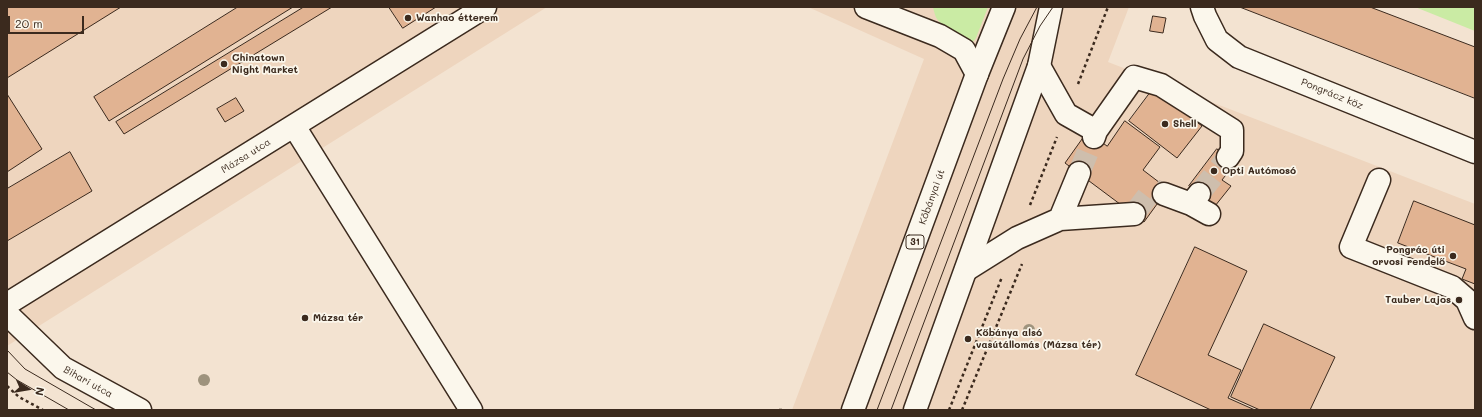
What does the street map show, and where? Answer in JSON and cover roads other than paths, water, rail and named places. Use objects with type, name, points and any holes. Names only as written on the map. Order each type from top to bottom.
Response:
[{"type":"street","name":"Mázsa utca","points":[[7,304],[485,7]]},
{"type":"street","points":[[866,7],[940,36],[964,50],[977,74]]},
{"type":"street","name":"Kőbányai út","points":[[853,410],[977,74],[1004,7]]},
{"type":"street","points":[[915,410],[1040,66],[1051,7]]},
{"type":"street","name":"Pongrácz köz","points":[[1204,11],[1217,40],[1239,57],[1475,152]]},
{"type":"street","points":[[1040,66],[1066,114],[1095,134],[1134,77],[1161,85],[1232,130],[1232,151],[1228,157]]},
{"type":"street","points":[[294,126],[471,410]]},
{"type":"street","points":[[1060,219],[1079,173]]},
{"type":"street","points":[[1379,180],[1351,247],[1452,287],[1467,300],[1475,318]]},
{"type":"street","points":[[1164,194],[1200,204]]},
{"type":"street","points":[[966,270],[1017,238],[1060,219],[1134,214]]},
{"type":"street","name":"Bihari utca","points":[[7,314],[62,368],[140,410]]},
{"type":"tunnel","points":[[1079,173],[1094,137]]},
{"type":"tunnel","points":[[1199,194],[1228,157]]},
{"type":"tunnel","points":[[1134,214],[1153,189],[1164,194]]},
{"type":"tram line","points":[[877,410],[1003,79],[1020,39],[1037,7]]},
{"type":"tram line","points":[[891,410],[1023,59],[1040,26],[1053,7]]},
{"type":"tram line","points":[[7,350],[25,369],[96,410]]},
{"type":"tram line","points":[[7,372],[17,380],[69,410]]},
{"type":"place","name":"Wanhao étterem","points":[[408,18]]},
{"type":"place","name":"Chinatown Night Market","points":[[224,64]]},
{"type":"place","name":"Shell","points":[[1165,124]]},
{"type":"place","name":"Opti Autómosó","points":[[1214,171]]},
{"type":"place","name":"Pongrác úti orvosi rendelő","points":[[1453,256]]},
{"type":"place","name":"Tauber Lajos","points":[[1459,300]]},
{"type":"place","name":"Mázsa tér","points":[[305,318]]},
{"type":"place","name":"Kőbánya alsó vasútállomás (Mázsa tér)","points":[[968,339]]}]
